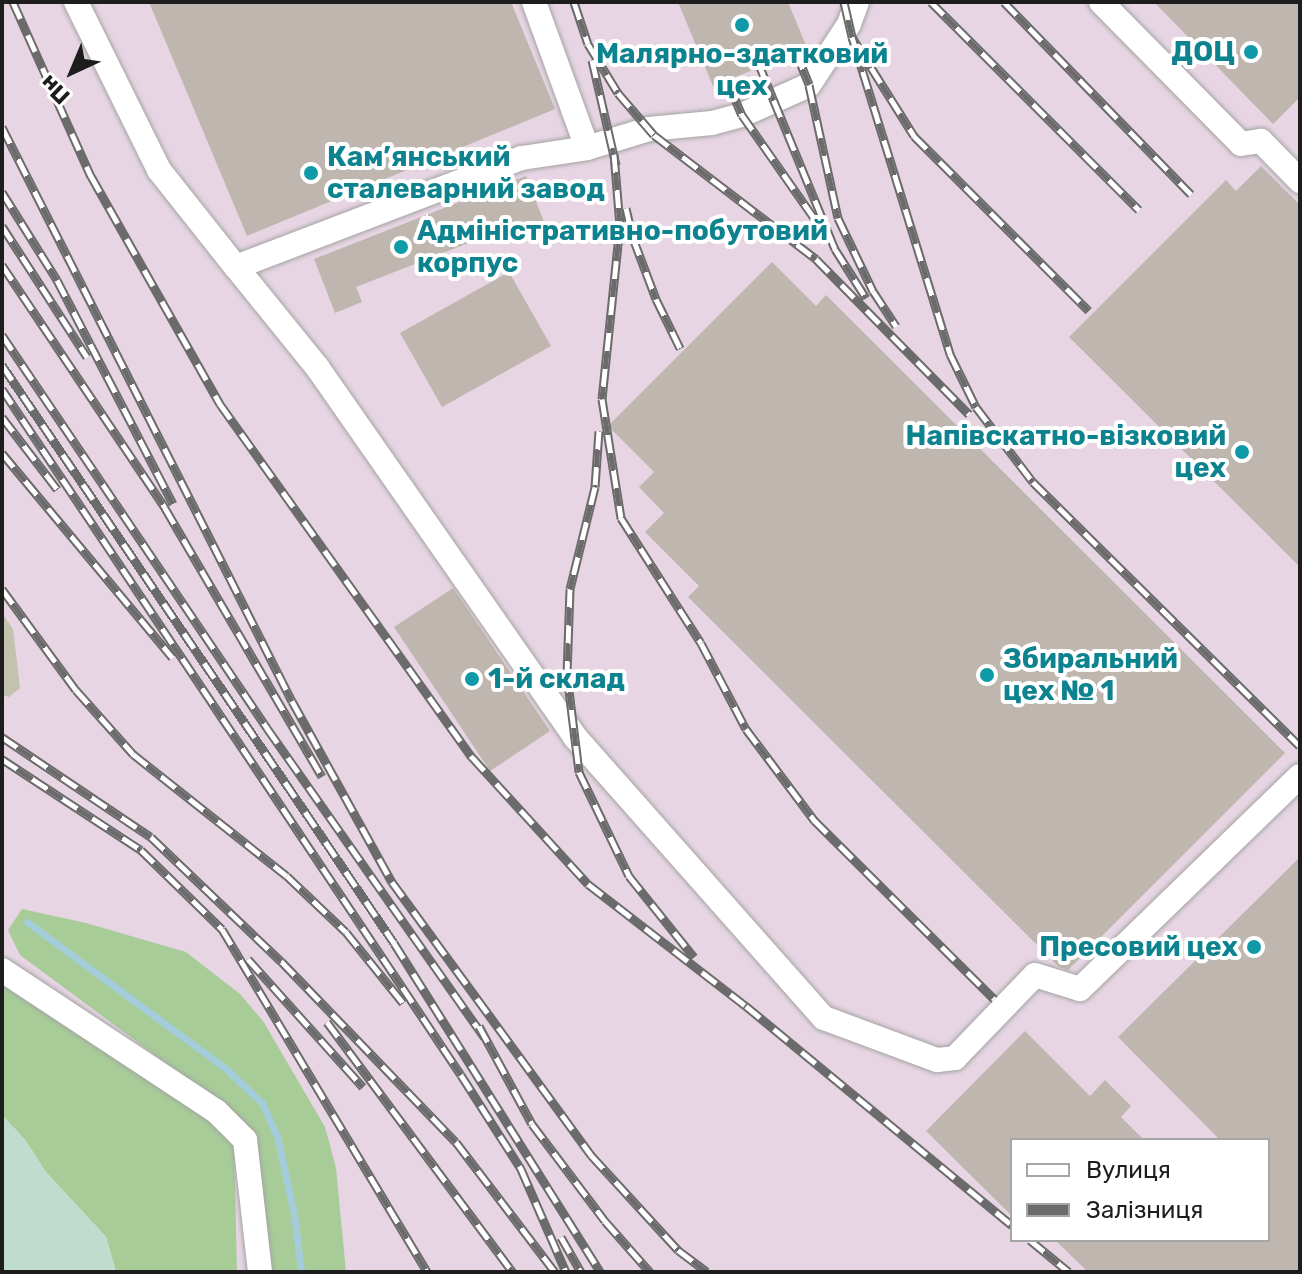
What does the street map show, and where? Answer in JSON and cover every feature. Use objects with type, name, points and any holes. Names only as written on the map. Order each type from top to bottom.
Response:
[{"type":"lane","points":[[76,2],[159,170],[317,367],[575,737],[824,1018],[937,1060],[955,1058],[1035,975],[1080,989],[1300,776]]},
{"type":"lane","points":[[534,2],[587,148]]},
{"type":"lane","points":[[236,267],[522,158],[587,148],[649,129],[712,123],[742,115],[809,85],[849,24],[857,2]]},
{"type":"lane","points":[[1101,2],[1241,144],[1261,141],[1300,181]]},
{"type":"lane","points":[[2,970],[216,1111],[245,1140],[260,1272]]},
{"type":"shaded area","points":[[2,2],[1300,2],[1300,1272],[233,1272],[2,992]]},
{"type":"shaded area","points":[[2,613],[13,629],[20,688],[9,697],[2,695]]},
{"type":"shaded area","points":[[2,1115],[26,1141],[45,1171],[106,1237],[116,1272],[2,1272]]},
{"type":"green space","points":[[22,909],[86,923],[186,952],[240,994],[263,1021],[325,1127],[336,1168],[346,1272],[270,1272],[256,1144],[244,1121],[20,955],[8,930]]},
{"type":"green space","points":[[2,980],[234,1138],[237,1272],[116,1272],[106,1237],[45,1171],[26,1141],[2,1115]]},
{"type":"building","name":"Кам’янський сталеварний завод","points":[[149,2],[511,2],[555,109],[247,236]]},
{"type":"building","name":"Малярно-здатковий цех","points":[[678,2],[788,2],[807,48],[713,86]]},
{"type":"building","name":"ДОЦ","points":[[1154,2],[1300,2],[1300,97],[1273,124]]},
{"type":"building","name":"Напівскатно-візковий цех","points":[[1261,166],[1300,205],[1300,567],[1069,337],[1226,180],[1236,191]]},
{"type":"building","name":"Адміністративно-побутовий корпус","points":[[526,176],[546,227],[522,236],[517,224],[356,287],[362,302],[335,313],[314,259]]},
{"type":"building","name":"Збиральний цех № 1","points":[[772,262],[816,306],[826,295],[1285,753],[1068,970],[1059,967],[688,597],[699,586],[645,532],[664,513],[639,487],[654,472],[608,426]]},
{"type":"building","points":[[509,272],[551,346],[442,407],[400,333]]},
{"type":"building","name":"1-й склад","points":[[453,588],[550,731],[490,771],[394,627]]},
{"type":"building","name":"Пресовий цех","points":[[1300,857],[1300,1272],[1088,1272],[1057,1242],[1270,1242],[1270,1138],[1218,1138],[1118,1037]]},
{"type":"building","points":[[1025,1031],[1090,1096],[1105,1080],[1131,1106],[1121,1117],[1142,1138],[1010,1138],[1010,1214],[926,1131]]},
{"type":"waterway","points":[[27,922],[225,1068],[262,1103],[277,1136],[294,1214],[301,1272]]},
{"type":"railway","points":[[13,2],[91,176],[220,404],[472,757],[588,884],[746,1006],[1010,1223]]},
{"type":"railway","points":[[574,2],[588,44],[618,93],[654,135],[816,259],[969,414]]},
{"type":"railway","points":[[844,2],[852,37],[914,136],[1089,311]]},
{"type":"railway","points":[[931,2],[1139,210]]},
{"type":"railway","points":[[1004,2],[1191,194]]},
{"type":"railway","points":[[852,37],[950,354],[976,407],[1033,482],[1300,746]]},
{"type":"railway","points":[[796,52],[809,85],[838,218],[873,291],[896,326]]},
{"type":"railway","points":[[592,60],[616,165]]},
{"type":"railway","points":[[760,67],[835,249],[866,298]]},
{"type":"railway","points":[[727,80],[742,115],[814,218]]},
{"type":"railway","points":[[2,127],[292,701],[392,882],[591,1155],[678,1250],[707,1272]]},
{"type":"railway","points":[[614,154],[620,225],[602,399],[621,518],[701,643],[746,729],[814,820],[994,999]]},
{"type":"railway","points":[[2,192],[57,280],[173,504]]},
{"type":"railway","points":[[626,208],[633,238],[656,299],[680,348]]},
{"type":"railway","points":[[2,226],[87,357]]},
{"type":"railway","points":[[2,265],[165,508],[322,777]]},
{"type":"railway","points":[[2,335],[267,728],[484,1037]]},
{"type":"railway","points":[[2,365],[394,943],[600,1272]]},
{"type":"railway","points":[[2,389],[461,1075],[521,1169],[566,1272]]},
{"type":"railway","points":[[2,417],[57,489]]},
{"type":"railway","points":[[599,431],[595,487],[570,589],[567,674],[579,772],[629,876],[694,957]]},
{"type":"railway","points":[[2,453],[172,657]]},
{"type":"railway","points":[[2,589],[76,690],[133,754],[287,876],[346,932],[403,1003]]},
{"type":"railway","points":[[2,737],[151,837],[282,962],[456,1142],[555,1272]]},
{"type":"railway","points":[[2,759],[141,850],[222,929],[427,1272]]},
{"type":"railway","points":[[248,959],[363,1087]]},
{"type":"railway","points":[[327,1022],[513,1272]]},
{"type":"railway","points":[[479,1026],[532,1124],[605,1221],[650,1272]]},
{"type":"railway","points":[[561,1237],[581,1272]]},
{"type":"railway","points":[[1032,1242],[1069,1272]]},
{"type":"place","name":"Малярно-здатковий цех","points":[[742,25]]},
{"type":"place","name":"ДОЦ","points":[[1251,52]]},
{"type":"place","name":"Кам’янський сталеварний завод","points":[[311,173]]},
{"type":"place","name":"Адміністративно-побутовий корпус","points":[[401,247]]},
{"type":"place","name":"Напівскатно-візковий цех","points":[[1242,452]]},
{"type":"place","name":"Збиральний цех № 1","points":[[987,675]]},
{"type":"place","name":"1-й склад","points":[[472,679]]},
{"type":"place","name":"Пресовий цех","points":[[1254,947]]}]
